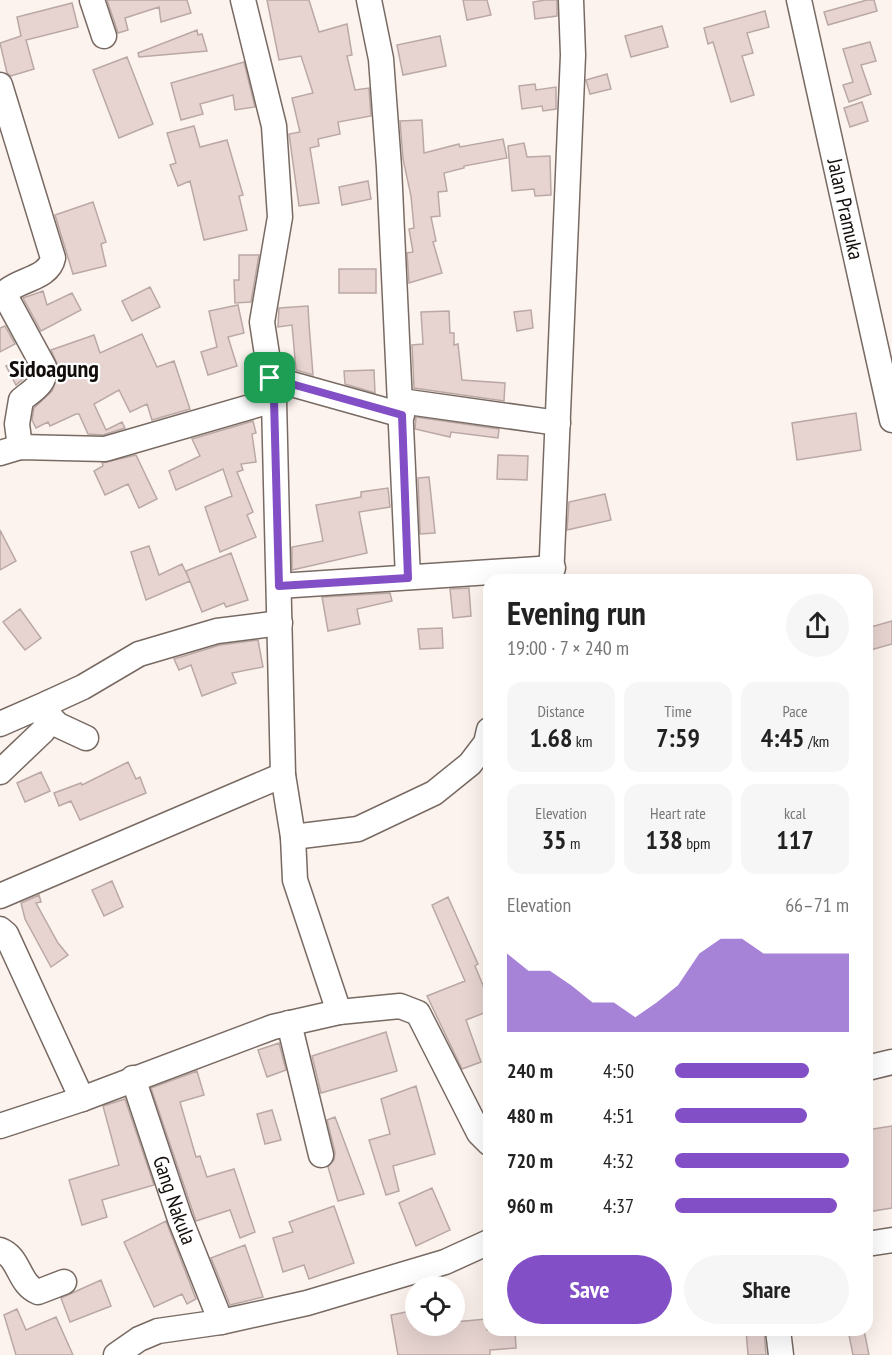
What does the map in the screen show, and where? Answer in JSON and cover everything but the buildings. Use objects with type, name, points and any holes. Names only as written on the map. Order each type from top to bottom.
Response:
[{"type":"street","points":[[92,0],[104,36]]},
{"type":"street","points":[[243,0],[274,126],[280,217],[262,322],[272,389],[284,775],[293,837],[295,880],[339,1012]]},
{"type":"street","points":[[369,0],[381,58],[401,408],[408,578]]},
{"type":"street","points":[[552,574],[573,56],[571,0]]},
{"type":"street","name":"Jalan Pramuka","points":[[799,0],[892,420]]},
{"type":"street","points":[[0,85],[53,258],[52,265],[41,274],[14,285],[8,291],[7,299],[44,366],[46,375],[42,382],[21,400],[10,450],[105,449],[272,389],[401,408],[558,423]]},
{"type":"street","points":[[279,586],[483,576]]},
{"type":"street","points":[[0,724],[49,710],[139,654],[217,631],[280,623]]},
{"type":"street","points":[[49,710],[58,725],[86,738]]},
{"type":"street","points":[[0,772],[43,731],[49,710]]},
{"type":"street","points":[[293,837],[358,829],[434,793],[470,764],[483,747]]},
{"type":"street","points":[[0,896],[284,775]]},
{"type":"street","points":[[0,928],[6,934],[82,1099]]},
{"type":"street","points":[[0,1126],[82,1099],[133,1078],[289,1023],[339,1012],[400,1006],[418,1013],[483,1137]]},
{"type":"street","points":[[289,1023],[321,1155]]},
{"type":"street","points":[[873,1067],[892,1062]]},
{"type":"street","name":"Gang Nakula","points":[[133,1078],[180,1219],[221,1322]]},
{"type":"street","points":[[873,1243],[892,1240]]},
{"type":"street","points":[[116,1355],[142,1347],[158,1331],[221,1322],[307,1302],[422,1269],[483,1244]]},
{"type":"street","points":[[0,1250],[12,1257],[28,1288],[38,1292],[64,1282]]},
{"type":"street","points":[[779,1336],[781,1355]]},
{"type":"district","name":"Sidoagung","points":[[54,369]]},
{"type":"route","points":[[270,378],[402,415],[408,578],[279,586],[274,400],[270,378]]}]
